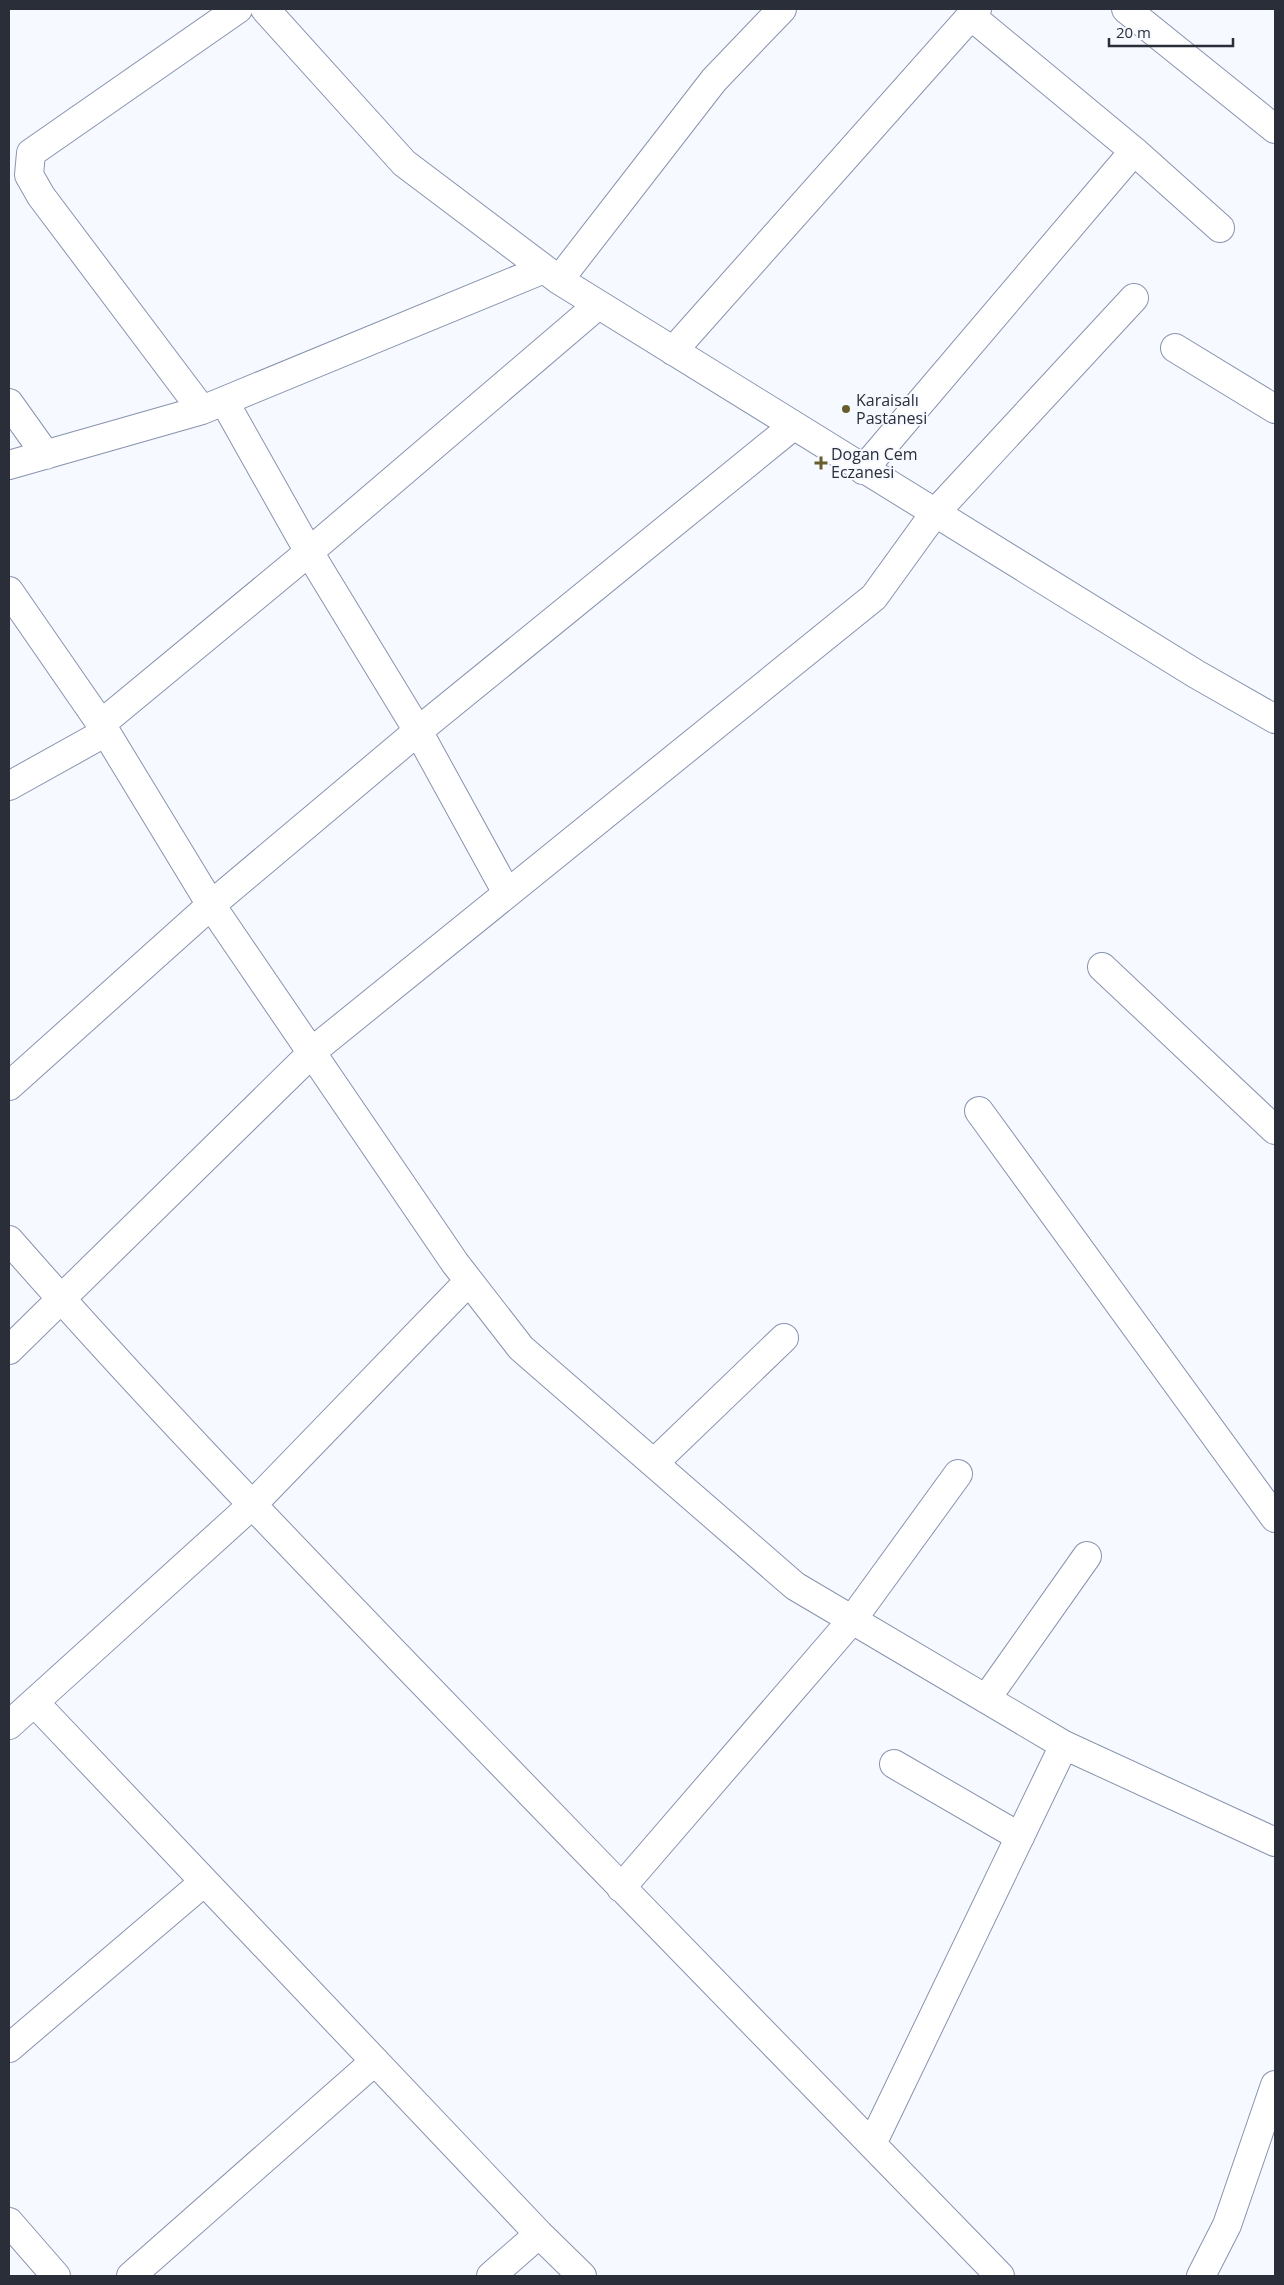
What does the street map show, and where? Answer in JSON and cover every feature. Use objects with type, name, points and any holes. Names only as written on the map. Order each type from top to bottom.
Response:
[{"type":"street","points":[[238,9],[31,153],[29,175],[41,196],[213,405],[309,552],[418,731],[507,893]]},
{"type":"street","points":[[264,9],[404,163],[552,275],[934,514],[1196,674],[1275,718]]},
{"type":"street","points":[[9,465],[213,405],[552,275],[714,80],[782,9]]},
{"type":"street","points":[[1126,9],[1275,129]]},
{"type":"street","points":[[673,351],[974,12],[1220,228]]},
{"type":"street","points":[[863,470],[1134,151]]},
{"type":"street","points":[[9,1350],[62,1300],[312,1052],[874,597],[934,514],[1134,298]]},
{"type":"street","points":[[9,786],[103,728],[598,305]]},
{"type":"street","points":[[1175,348],[1275,409]]},
{"type":"street","points":[[9,403],[46,455]]},
{"type":"street","points":[[9,1086],[211,905],[418,731],[793,426]]},
{"type":"street","points":[[9,592],[103,728],[211,905],[455,1263],[521,1348],[795,1586],[1064,1745],[1275,1842]]},
{"type":"street","points":[[1102,967],[1275,1130]]},
{"type":"street","points":[[979,1111],[1275,1518]]},
{"type":"street","points":[[9,1240],[252,1505],[621,1888],[1000,2276]]},
{"type":"street","points":[[9,1725],[252,1505],[469,1281]]},
{"type":"street","points":[[654,1463],[784,1338]]},
{"type":"street","points":[[621,1888],[852,1620],[958,1474]]},
{"type":"street","points":[[986,1699],[1086,1556]]},
{"type":"street","points":[[35,1703],[539,2234],[582,2276]]},
{"type":"street","points":[[872,2144],[1064,1745]]},
{"type":"street","points":[[894,1764],[1020,1838]]},
{"type":"street","points":[[9,2048],[204,1882]]},
{"type":"street","points":[[131,2276],[375,2061]]},
{"type":"street","points":[[1201,2276],[1227,2225],[1275,2085]]},
{"type":"street","points":[[9,2222],[56,2276]]},
{"type":"street","points":[[491,2276],[539,2234]]},
{"type":"place","name":"Karaisalı Pastanesi","points":[[846,409]]},
{"type":"place","name":"Dogan Cem Eczanesi","points":[[821,463]]}]
